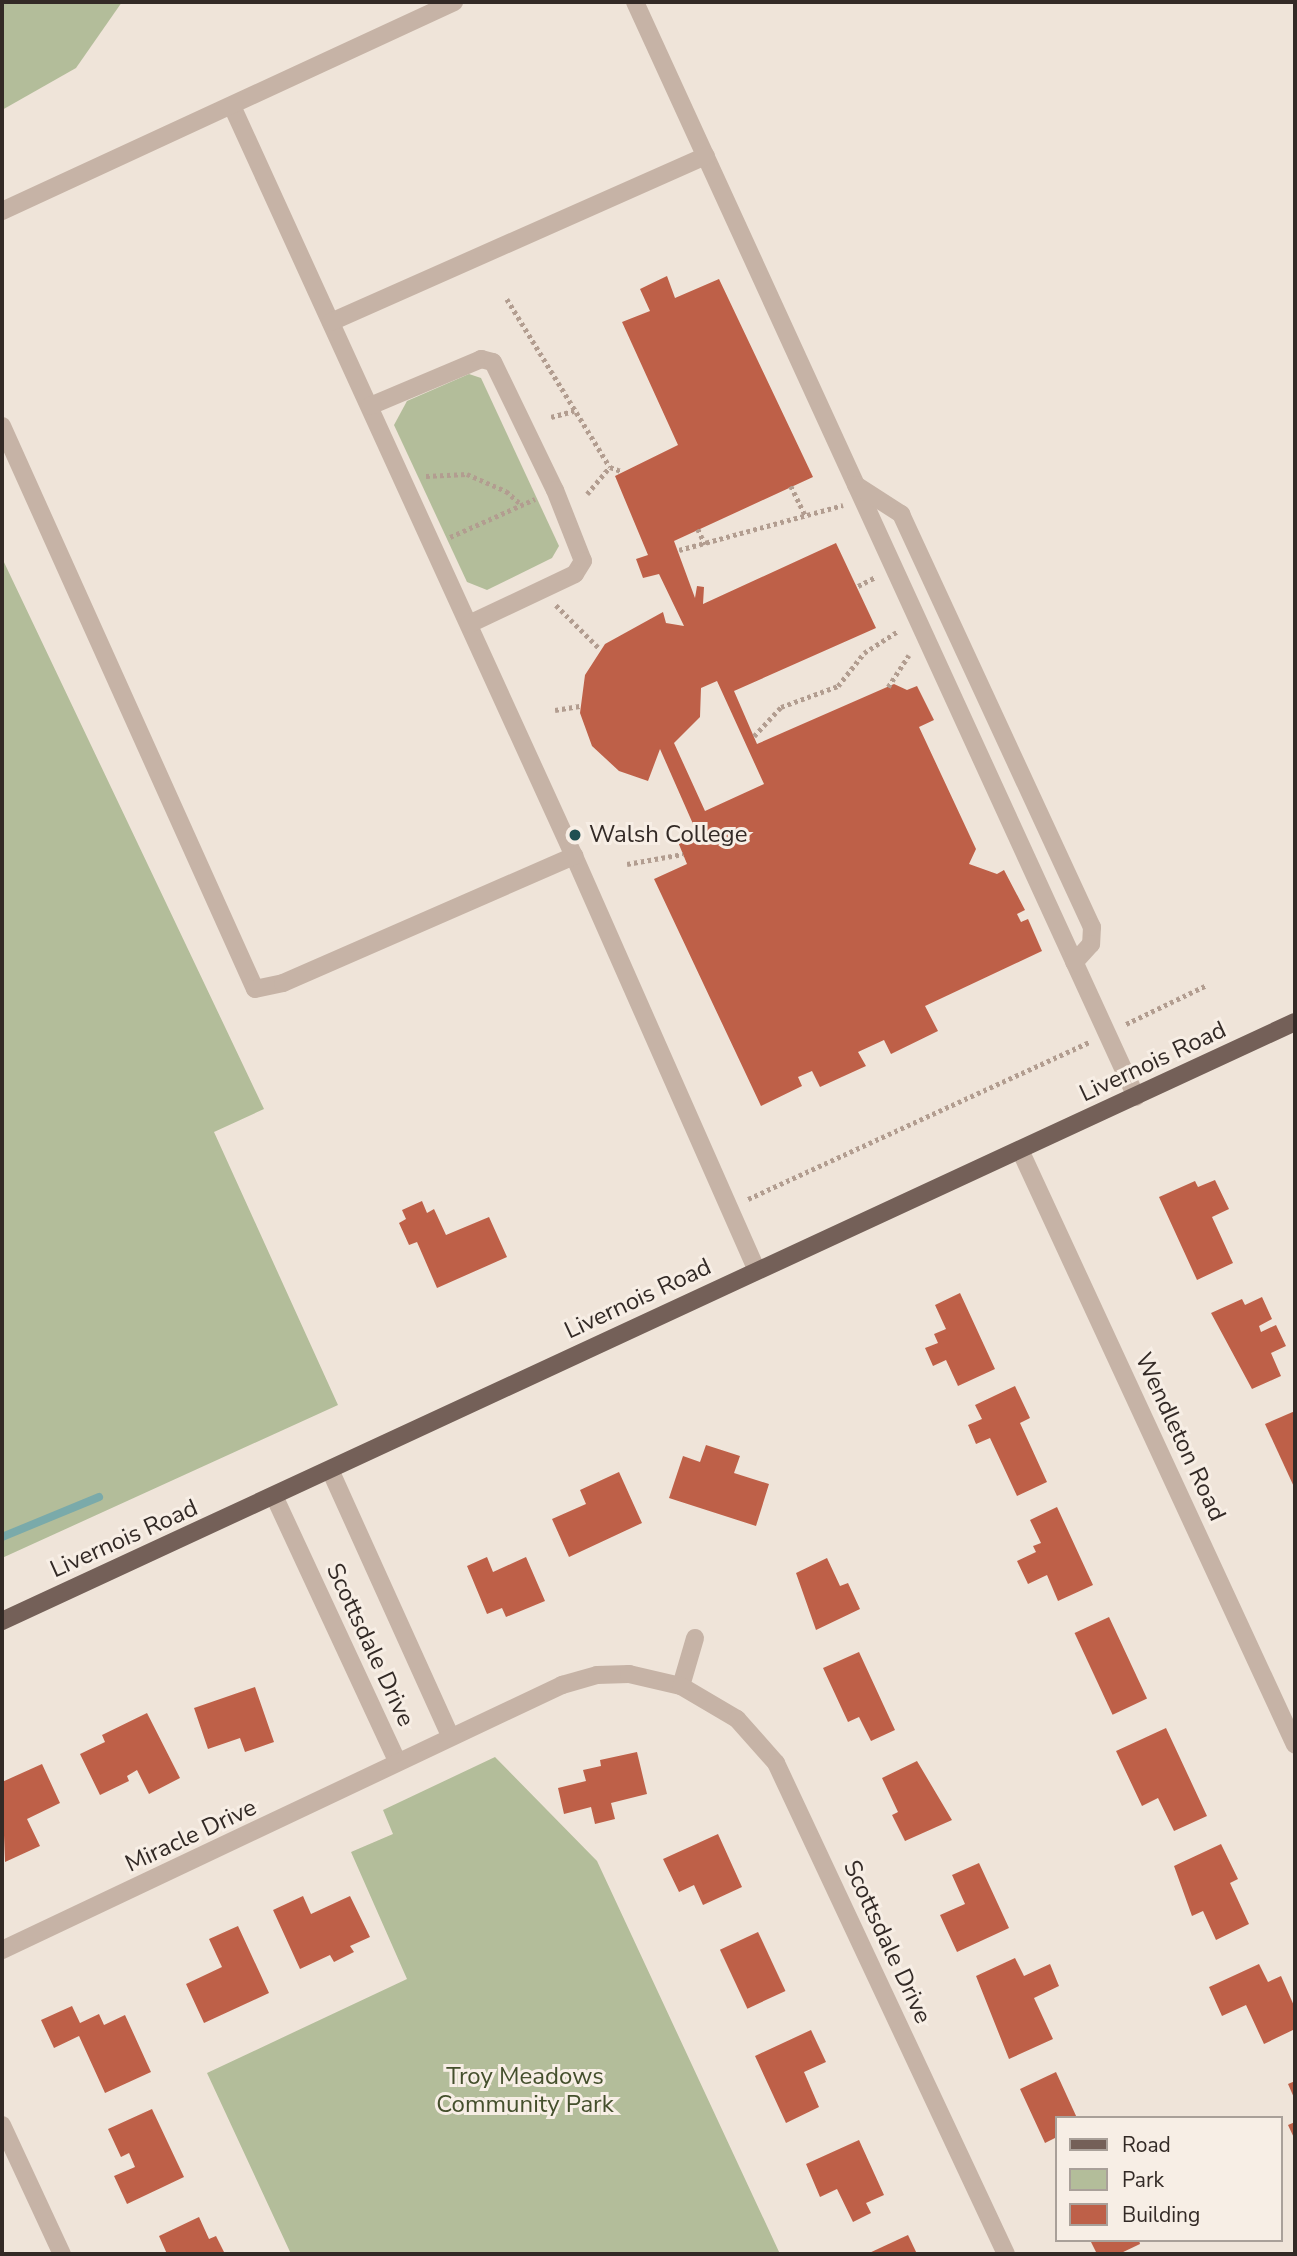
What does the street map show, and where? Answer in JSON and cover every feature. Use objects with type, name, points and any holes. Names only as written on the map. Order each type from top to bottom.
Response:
[{"type":"main road","name":"Livernois Road","points":[[2,1621],[275,1498],[757,1270],[1295,1022]]},
{"type":"street","points":[[2,211],[454,2]]},
{"type":"street","points":[[635,2],[1136,1097]]},
{"type":"street","points":[[232,106],[574,856],[757,1270]]},
{"type":"street","points":[[331,322],[706,156]]},
{"type":"street","points":[[370,406],[481,359],[493,362],[555,490],[583,561],[575,573],[469,624]]},
{"type":"street","points":[[2,426],[256,989],[283,984],[574,856]]},
{"type":"street","points":[[856,485],[901,514],[1092,927],[1091,944],[1073,963]]},
{"type":"street","name":"Wendleton Road","points":[[1020,1150],[1295,1745]]},
{"type":"street","name":"Scottsdale Drive","points":[[331,1472],[450,1736]]},
{"type":"street","name":"Scottsdale Drive","points":[[275,1498],[397,1761],[533,1698],[597,1675],[629,1674],[681,1686],[737,1719],[776,1763],[1006,2254]]},
{"type":"street","points":[[681,1686],[695,1638]]},
{"type":"street","name":"Miracle Drive","points":[[2,1950],[257,1833],[397,1761]]},
{"type":"street","points":[[2,2126],[62,2254]]},
{"type":"path","points":[[507,299],[610,467],[621,471]]},
{"type":"path","points":[[551,417],[574,411]]},
{"type":"path","points":[[587,494],[610,467]]},
{"type":"path","points":[[418,477],[467,474],[506,491],[521,505]]},
{"type":"path","points":[[791,486],[806,517]]},
{"type":"path","points":[[447,539],[539,497]]},
{"type":"path","points":[[679,550],[847,505]]},
{"type":"path","points":[[698,529],[705,544]]},
{"type":"path","points":[[858,586],[874,578]]},
{"type":"path","points":[[556,606],[600,649]]},
{"type":"path","points":[[754,737],[781,706],[838,686],[864,653],[898,631]]},
{"type":"path","points":[[888,687],[915,653]]},
{"type":"path","points":[[555,710],[580,705]]},
{"type":"path","points":[[627,864],[683,854]]},
{"type":"path","points":[[1117,1029],[1205,986]]},
{"type":"path","points":[[730,1207],[1093,1040]]},
{"type":"green space","points":[[2,2],[122,2],[76,68],[2,110]]},
{"type":"green space","points":[[469,374],[481,378],[559,546],[552,558],[487,590],[467,582],[394,425],[407,401]]},
{"type":"green space","points":[[2,558],[264,1109],[214,1132],[338,1405],[2,1558]]},
{"type":"green space","name":"Troy Meadows Community Park","points":[[495,1757],[597,1861],[780,2254],[291,2254],[207,2073],[407,1979],[351,1852],[393,1834],[383,1810]]},
{"type":"building","points":[[667,276],[675,298],[719,279],[813,477],[674,541],[695,598],[697,586],[704,587],[703,604],[836,543],[876,628],[734,691],[757,744],[894,684],[907,690],[917,686],[934,720],[919,727],[976,849],[969,864],[997,874],[1004,870],[1025,910],[1017,914],[1021,922],[1028,919],[1042,951],[925,1006],[938,1031],[891,1054],[884,1040],[858,1052],[866,1066],[820,1087],[812,1071],[798,1077],[802,1086],[761,1106],[654,879],[687,864],[678,842],[697,833],[660,749],[648,781],[619,771],[592,746],[580,713],[585,675],[605,644],[663,612],[666,623],[684,626],[659,574],[643,578],[636,559],[648,555],[615,476],[678,445],[622,322],[650,311],[640,289]],"holes":[[[717,681],[764,784],[705,811],[674,743],[700,717],[701,688]]]},
{"type":"building","points":[[1215,1180],[1229,1209],[1212,1217],[1233,1263],[1197,1280],[1159,1197],[1195,1181],[1198,1187]]},
{"type":"building","points":[[422,1201],[427,1213],[434,1209],[446,1235],[489,1217],[507,1257],[437,1288],[417,1242],[409,1245],[399,1223],[406,1219],[402,1210]]},
{"type":"building","points":[[960,1293],[995,1369],[958,1386],[946,1360],[933,1366],[925,1348],[938,1343],[934,1334],[946,1329],[935,1305]]},
{"type":"building","points":[[1262,1297],[1272,1319],[1259,1326],[1261,1332],[1276,1325],[1286,1346],[1271,1353],[1281,1376],[1252,1389],[1211,1313],[1242,1299],[1245,1305]]},
{"type":"building","points":[[1015,1386],[1030,1418],[1020,1423],[1047,1482],[1017,1496],[990,1438],[976,1444],[968,1425],[982,1419],[975,1405]]},
{"type":"building","points":[[1295,1411],[1295,1489],[1265,1424]]},
{"type":"building","points":[[706,1445],[740,1456],[734,1473],[769,1484],[756,1526],[669,1498],[683,1456],[700,1462]]},
{"type":"building","points":[[619,1472],[642,1523],[569,1557],[552,1519],[586,1504],[580,1490]]},
{"type":"building","points":[[1057,1507],[1093,1585],[1058,1601],[1047,1575],[1028,1584],[1017,1561],[1036,1552],[1033,1546],[1041,1543],[1030,1520]]},
{"type":"building","points":[[487,1557],[493,1572],[526,1557],[545,1601],[506,1617],[502,1608],[487,1614],[467,1566]]},
{"type":"building","points":[[827,1558],[840,1586],[848,1583],[860,1609],[816,1630],[796,1573]]},
{"type":"building","points":[[1109,1617],[1147,1699],[1113,1715],[1075,1633]]},
{"type":"building","points":[[859,1652],[895,1730],[871,1741],[859,1717],[848,1722],[823,1668]]},
{"type":"building","points":[[255,1687],[274,1742],[245,1752],[240,1738],[208,1749],[194,1708]]},
{"type":"building","points":[[147,1713],[180,1778],[149,1794],[137,1770],[127,1776],[129,1781],[100,1795],[80,1754],[105,1742],[102,1735]]},
{"type":"building","points":[[1166,1728],[1207,1816],[1174,1831],[1158,1798],[1142,1806],[1116,1751]]},
{"type":"building","points":[[637,1752],[647,1794],[611,1803],[615,1819],[595,1824],[591,1807],[564,1814],[558,1788],[586,1781],[583,1770],[601,1766],[600,1760]]},
{"type":"building","points":[[917,1761],[952,1820],[905,1841],[892,1815],[898,1812],[882,1778]]},
{"type":"building","points":[[42,1764],[60,1803],[27,1819],[40,1846],[5,1862],[2,1782]]},
{"type":"building","points":[[718,1834],[742,1887],[703,1905],[694,1885],[679,1892],[663,1859]]},
{"type":"building","points":[[1221,1844],[1238,1879],[1230,1883],[1249,1924],[1216,1940],[1203,1911],[1192,1916],[1174,1866]]},
{"type":"building","points":[[979,1863],[1009,1928],[957,1952],[940,1915],[965,1904],[952,1875]]},
{"type":"building","points":[[303,1896],[311,1914],[350,1896],[370,1937],[350,1946],[354,1952],[334,1962],[330,1955],[300,1969],[273,1910]]},
{"type":"building","points":[[238,1926],[269,1993],[204,2023],[186,1984],[222,1967],[209,1939]]},
{"type":"building","points":[[758,1932],[785,1991],[747,2009],[720,1950]]},
{"type":"building","points":[[1015,1958],[1024,1976],[1050,1964],[1059,1986],[1034,1998],[1053,2039],[1009,2059],[976,1976]]},
{"type":"building","points":[[1259,1964],[1268,1982],[1281,1976],[1295,2008],[1295,2029],[1264,2044],[1246,2005],[1222,2016],[1209,1987]]},
{"type":"building","points":[[72,2006],[80,2023],[99,2014],[104,2025],[125,2015],[151,2072],[105,2093],[79,2036],[54,2048],[41,2020]]},
{"type":"building","points":[[811,2030],[826,2062],[804,2072],[819,2107],[786,2123],[755,2056]]},
{"type":"building","points":[[1056,2072],[1076,2116],[1056,2116],[1056,2138],[1045,2143],[1020,2089]]},
{"type":"building","points":[[1295,2081],[1295,2100],[1288,2084]]},
{"type":"building","points":[[152,2109],[184,2177],[127,2204],[114,2176],[135,2167],[129,2153],[121,2157],[108,2129]]},
{"type":"building","points":[[1295,2122],[1295,2140],[1288,2125]]},
{"type":"building","points":[[859,2140],[884,2195],[866,2203],[871,2213],[853,2222],[837,2189],[820,2197],[806,2164]]},
{"type":"building","points":[[199,2217],[209,2239],[216,2236],[225,2254],[167,2254],[159,2236]]},
{"type":"building","points":[[908,2235],[917,2254],[867,2254]]},
{"type":"building","points":[[1091,2242],[1140,2242],[1119,2254],[1097,2254]]},
{"type":"waterway","points":[[2,1537],[99,1497]]},
{"type":"place","name":"Walsh College","points":[[575,835]]}]
